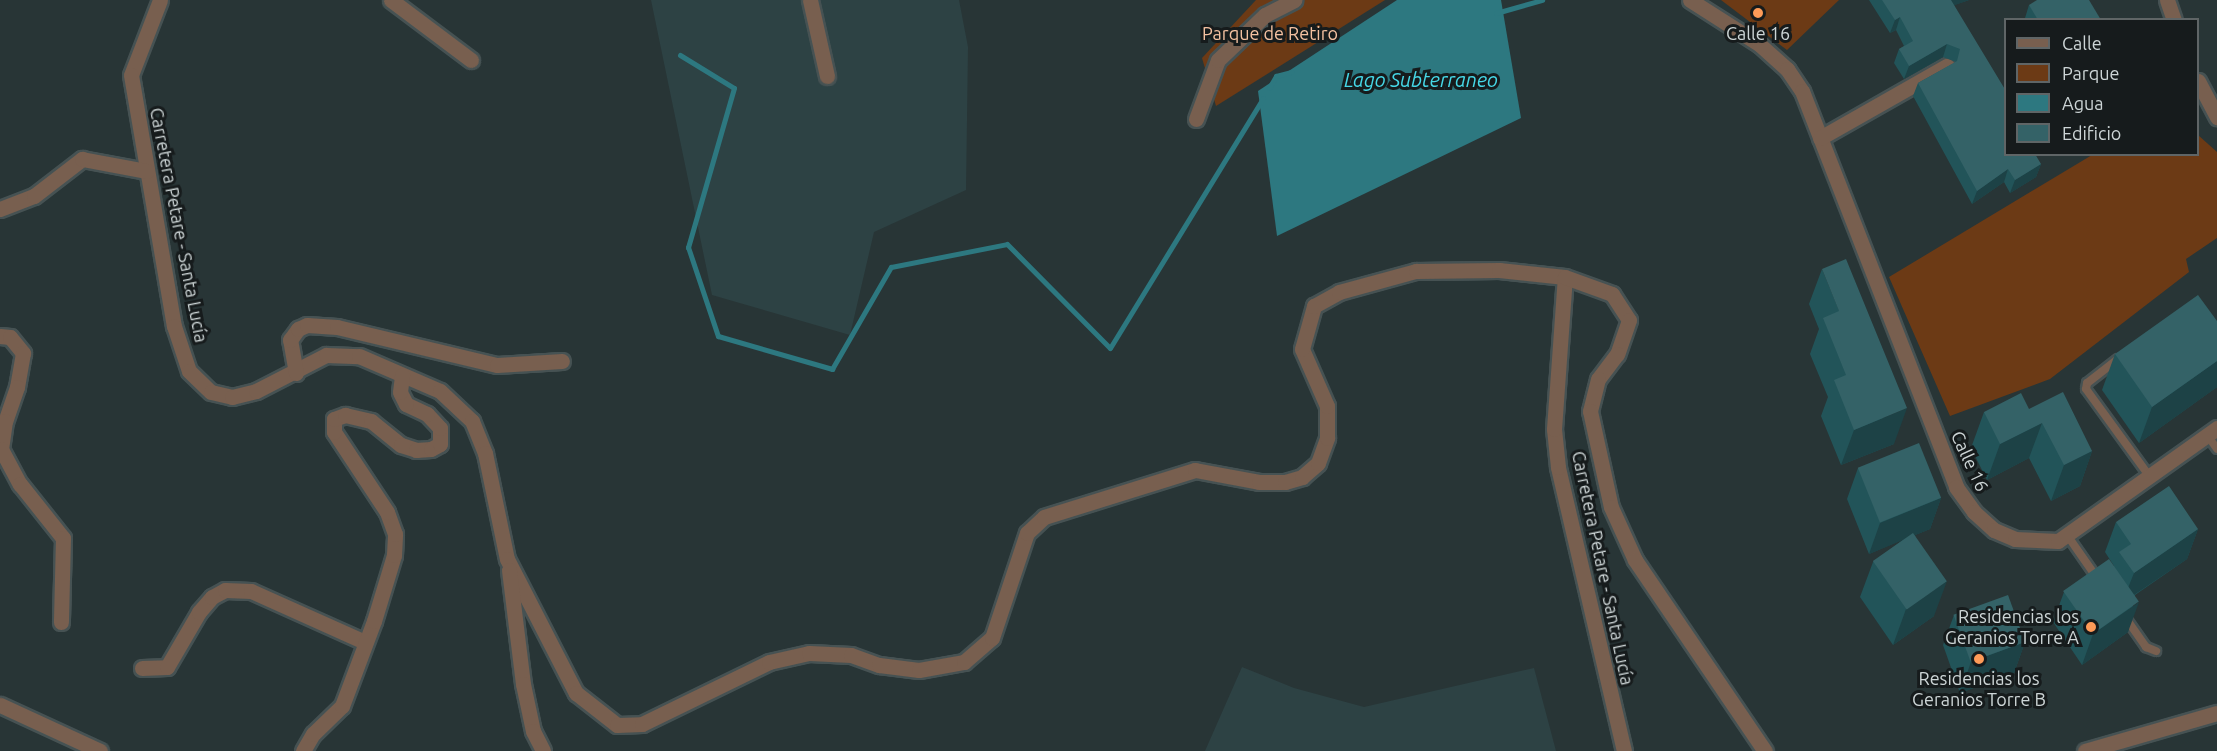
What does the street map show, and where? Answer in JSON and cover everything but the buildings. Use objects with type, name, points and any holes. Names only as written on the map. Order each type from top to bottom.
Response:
[{"type":"street","name":"Carretera Petare - Santa Lucía","points":[[160,0],[158,14],[131,75],[174,326],[189,371],[211,392],[232,397],[256,392],[296,373],[326,355],[359,356],[440,391],[472,421],[485,453],[507,559],[576,693],[617,724],[642,724],[769,662],[809,653],[850,655],[879,665],[938,669],[964,662],[992,638],[1027,533],[1044,517],[1195,471],[1259,483],[1285,482],[1302,477],[1318,463],[1327,438],[1327,406],[1302,349],[1314,306],[1339,292],[1416,271],[1499,270],[1565,277],[1554,429],[1558,467],[1624,751]]},
{"type":"street","points":[[391,0],[471,60]]},
{"type":"street","points":[[810,0],[827,76]]},
{"type":"street","points":[[1196,119],[1218,60],[1265,15],[1294,0]]},
{"type":"street","name":"Calle 16","points":[[1690,0],[1758,44],[1787,69],[1802,91],[1956,487],[1974,512],[1994,530],[2037,543],[2058,541],[2212,432]]},
{"type":"street","points":[[2167,0],[2173,18]]},
{"type":"street","points":[[1820,138],[1947,66]]},
{"type":"street","points":[[2199,83],[2217,117]]},
{"type":"street","points":[[0,209],[34,196],[82,159],[147,171]]},
{"type":"street","points":[[1565,277],[1612,294],[1629,320],[1617,354],[1598,379],[1590,411],[1611,507],[1635,560],[1765,751]]},
{"type":"street","points":[[296,373],[290,340],[298,329],[308,325],[337,327],[497,365],[562,361]]},
{"type":"street","points":[[0,336],[10,337],[23,353],[17,387],[4,421],[1,449],[21,484],[63,538],[61,622]]},
{"type":"street","points":[[303,751],[313,734],[342,706],[366,642],[394,555],[395,534],[387,512],[334,432],[334,419],[345,415],[371,421],[401,445],[416,450],[432,449],[440,444],[440,428],[427,414],[406,404],[400,392],[402,375]]},
{"type":"street","points":[[507,559],[523,684],[532,731],[543,751]]},
{"type":"street","points":[[142,668],[167,667],[199,612],[212,597],[225,590],[251,591],[366,642]]},
{"type":"street","points":[[0,705],[100,751]]},
{"type":"street","points":[[2085,751],[2217,713]]},
{"type":"lane","points":[[2125,354],[2087,383],[2086,389],[2150,477]]},
{"type":"lane","points":[[2212,432],[2217,449]]},
{"type":"lane","points":[[2067,535],[2105,589]]},
{"type":"lane","points":[[2117,606],[2146,647],[2156,651]]},
{"type":"shaded area","points":[[651,0],[959,0],[968,47],[966,190],[874,232],[850,335],[712,295]]},
{"type":"shaded area","points":[[1242,667],[1294,688],[1364,707],[1534,668],[1556,751],[1205,751]]},
{"type":"green space","name":"Parque de Retiro","points":[[1256,0],[1385,0],[1216,106],[1202,58]]},
{"type":"green space","points":[[1721,0],[1839,0],[1787,50]]},
{"type":"green space","points":[[2199,136],[2217,152],[2217,238],[2186,259],[2189,272],[2050,379],[1950,416],[1889,277],[2090,156],[2199,156]]},
{"type":"water","name":"Lago Subterraneo","points":[[1397,0],[1501,0],[1521,118],[1277,236],[1258,91]]},
{"type":"waterway","points":[[1496,13],[1542,0]]},
{"type":"waterway","points":[[680,55],[734,88],[688,247],[718,336],[832,369],[891,267],[1007,244],[1110,348],[1263,98]]},
{"type":"waterway","points":[[1269,88],[1276,76],[1291,72]]},
{"type":"place","name":"Calle 16","points":[[1758,13]]},
{"type":"place","name":"Residencias los Geranios Torre A","points":[[2091,627]]},
{"type":"place","name":"Residencias los Geranios Torre B","points":[[1979,659]]}]
